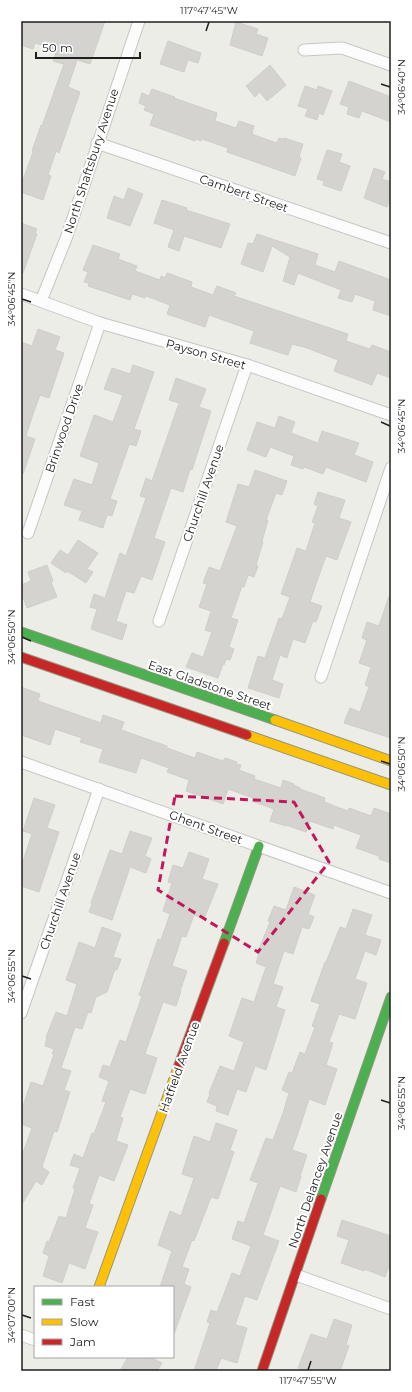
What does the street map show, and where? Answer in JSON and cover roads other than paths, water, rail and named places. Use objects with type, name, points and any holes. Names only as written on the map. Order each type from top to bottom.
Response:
[{"type":"street","name":"North Shaftsbury Avenue","points":[[41,301],[67,236],[138,21]]},
{"type":"street","points":[[304,50],[342,48],[391,65]]},
{"type":"street","name":"Cambert Street","points":[[97,143],[391,243]]},
{"type":"street","name":"Payson Street","points":[[21,294],[100,323],[247,366],[391,415]]},
{"type":"street","name":"Brinwood Drive","points":[[28,533],[100,323]]},
{"type":"street","name":"Churchill Avenue","points":[[159,621],[247,366]]},
{"type":"street","points":[[320,677],[391,468]]},
{"type":"street","name":"East Gladstone Street","points":[[21,632],[391,761]]},
{"type":"street","points":[[21,657],[391,785]]},
{"type":"street","name":"Ghent Street","points":[[21,762],[391,893]]},
{"type":"street","name":"Churchill Avenue","points":[[21,1013],[99,789]]},
{"type":"street","name":"Hatfield Avenue","points":[[99,1286],[259,846]]},
{"type":"street","name":"North Delancey Avenue","points":[[262,1371],[391,997]]},
{"type":"street","points":[[296,1275],[391,1309]]},
{"type":"street","points":[[21,1335],[34,1340]]}]
